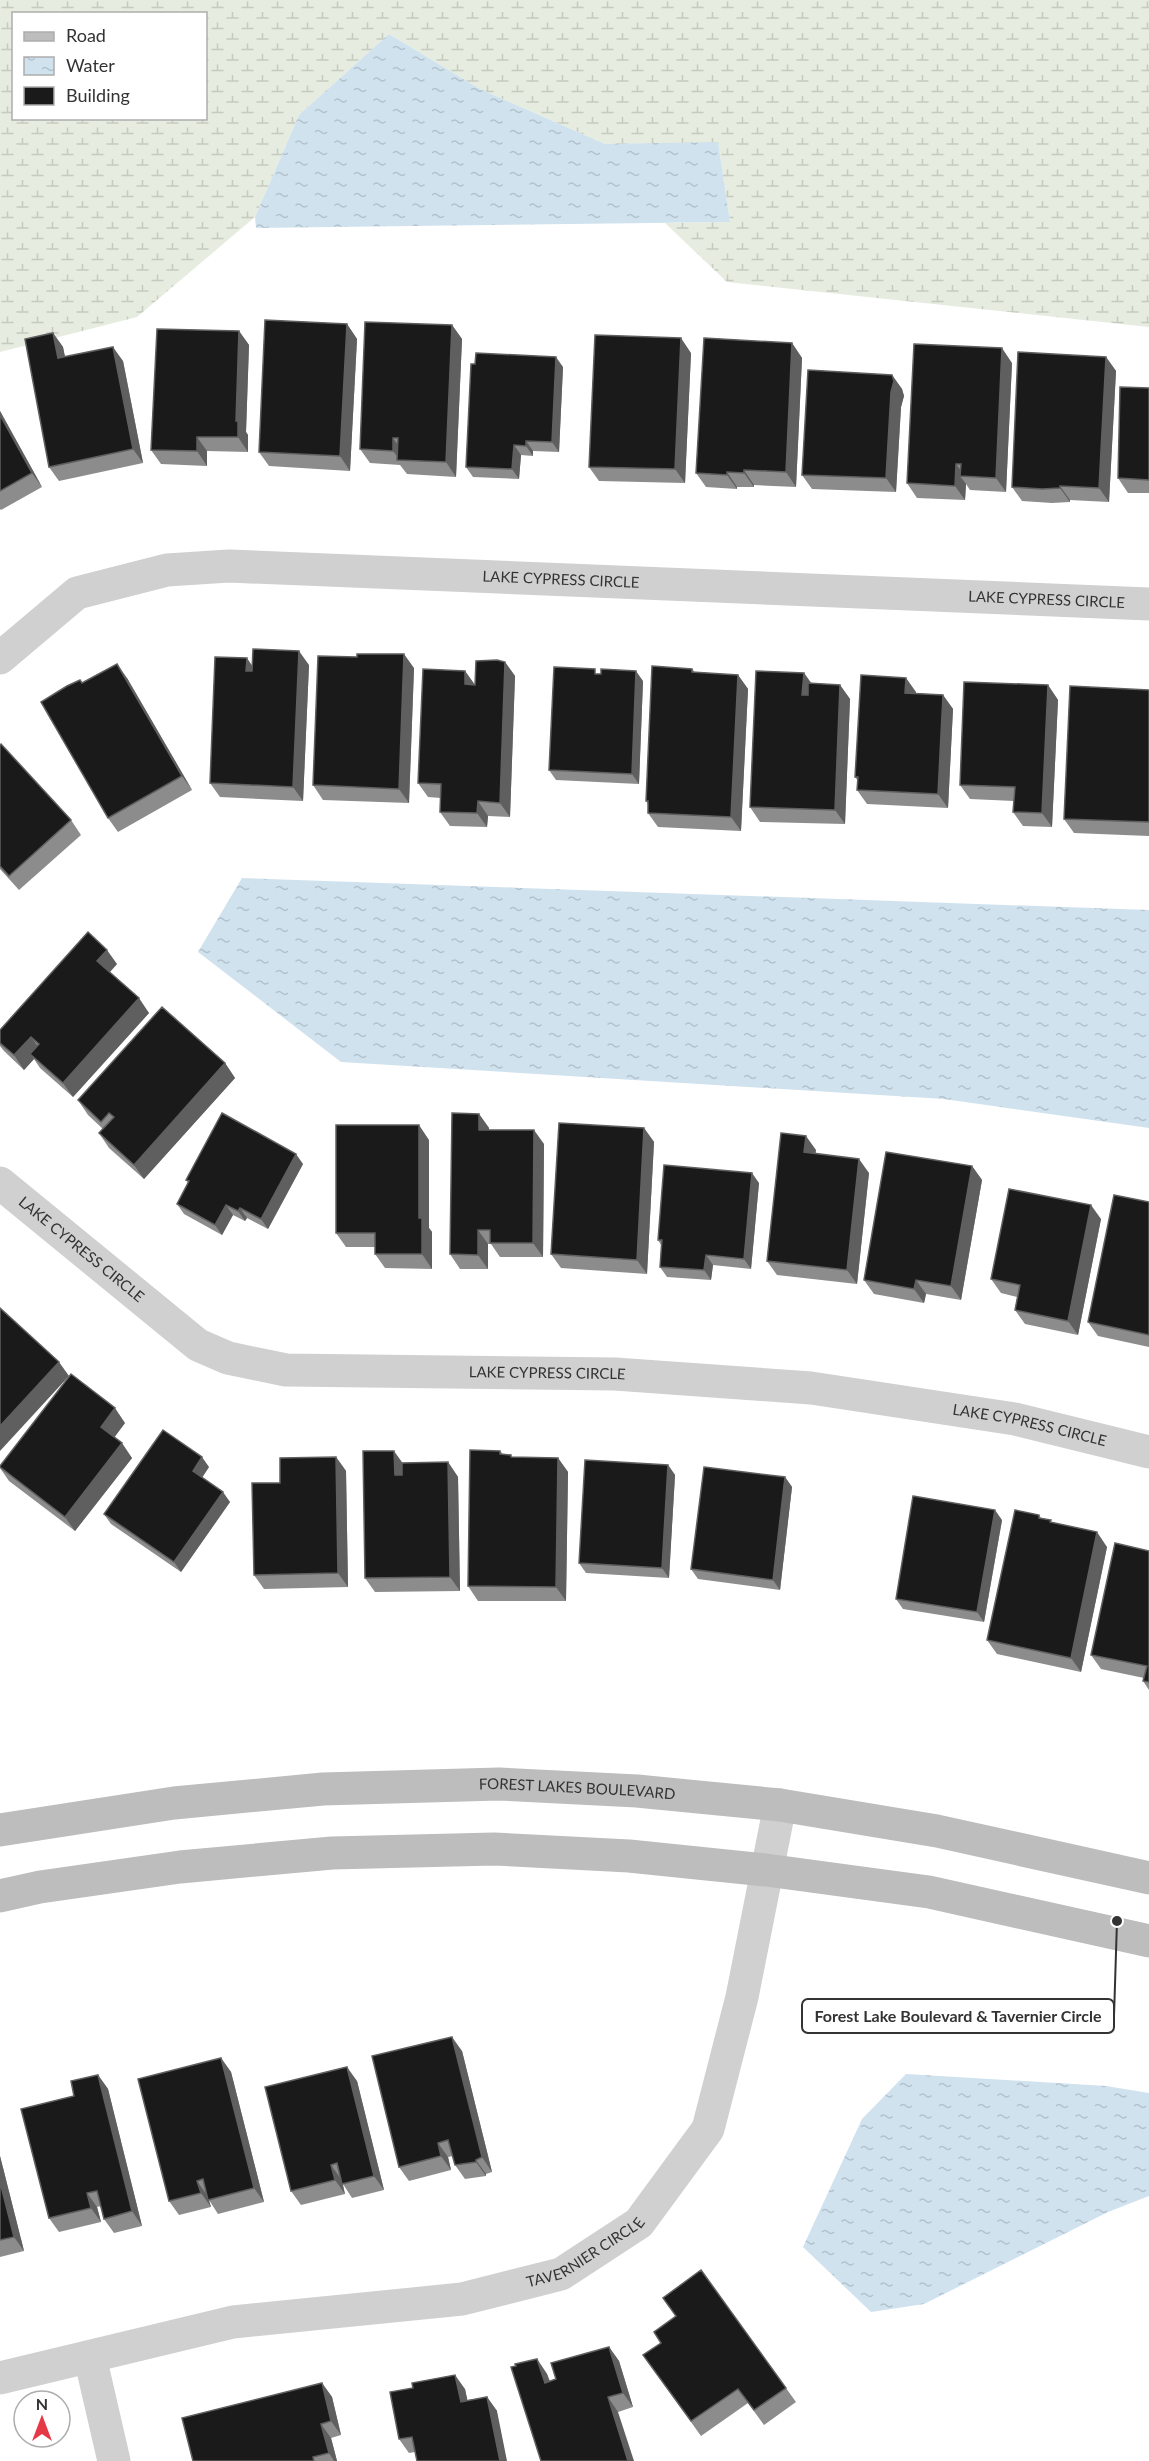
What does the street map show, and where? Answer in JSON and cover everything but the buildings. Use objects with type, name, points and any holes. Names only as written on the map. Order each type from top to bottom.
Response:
[{"type":"main road","name":"FOREST LAKES BOULEVARD","points":[[0,1830],[174,1803],[334,1788],[499,1784],[637,1791],[780,1805],[937,1831],[1149,1878]]},
{"type":"main road","points":[[0,1896],[40,1887],[180,1867],[344,1852],[494,1848],[629,1856],[766,1870],[929,1892],[1149,1941]]},
{"type":"street","name":"LAKE CYPRESS CIRCLE","points":[[0,658],[77,592],[167,570],[229,566],[1149,604]]},
{"type":"street","name":"LAKE CYPRESS CIRCLE","points":[[2,1189],[198,1344],[228,1358],[286,1370],[615,1374],[811,1388],[1015,1419],[1149,1452]]},
{"type":"street","name":"TAVERNIER CIRCLE","points":[[0,2378],[233,2322],[462,2299],[561,2274],[639,2223],[708,2129],[742,1997],[780,1805]]},
{"type":"street","points":[[90,2357],[114,2461]]},
{"type":"green space","points":[[0,0],[1149,0],[1149,327],[727,282],[665,223],[730,222],[718,143],[605,144],[480,89],[389,34],[299,115],[255,217],[137,317],[0,352]]},
{"type":"water","points":[[389,34],[480,89],[605,144],[718,142],[730,222],[256,228],[255,217],[299,115]]},
{"type":"water","points":[[242,878],[1149,910],[1149,1128],[944,1099],[341,1062],[198,952]]},
{"type":"water","points":[[906,2074],[1106,2086],[1149,2093],[1149,2196],[1108,2212],[924,2304],[871,2312],[803,2247],[862,2119]]},
{"type":"place","name":"Forest Lake Boulevard & Tavernier Circle","points":[[1117,1921]]}]
